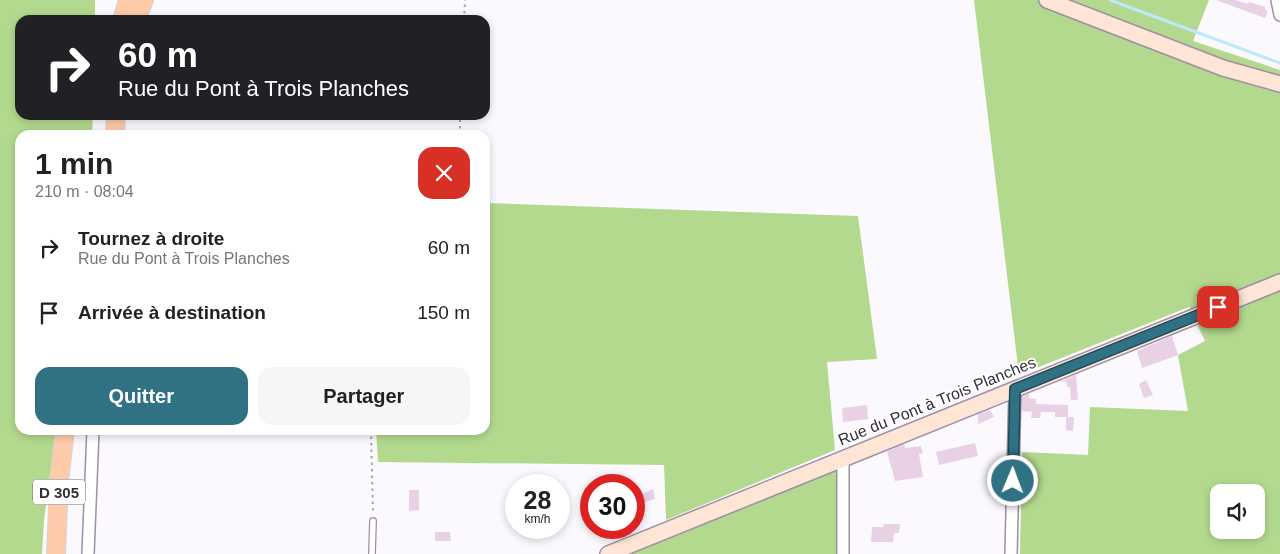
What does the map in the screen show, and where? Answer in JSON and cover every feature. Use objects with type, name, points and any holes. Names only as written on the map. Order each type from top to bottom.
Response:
[{"type":"main road","points":[[124,15],[128,0]]},
{"type":"main road","points":[[138,15],[144,0]]},
{"type":"main road","name":"D 305","points":[[56,554],[59,482],[64,435]]},
{"type":"street","points":[[1047,0],[1231,70],[1280,84]]},
{"type":"street","points":[[1277,0],[1280,15]]},
{"type":"street","name":"Rue du Pont à Trois Planches","points":[[608,554],[1280,282]]},
{"type":"street","points":[[1011,554],[1015,389]]},
{"type":"street","points":[[88,554],[93,435]]},
{"type":"street","points":[[843,458],[843,554]]},
{"type":"lane","points":[[372,554],[373,521]]},
{"type":"path","points":[[464,15],[465,0]]},
{"type":"path","points":[[371,435],[373,521]]},
{"type":"green space","points":[[0,0],[95,0],[95,15],[15,15],[15,120],[93,120],[92,130],[15,130],[15,435],[55,435],[44,521],[42,554],[0,554]]},
{"type":"green space","points":[[974,0],[1209,0],[1193,41],[1280,70],[1280,554],[1020,554],[1022,452],[1088,455],[1090,407],[1188,411],[1178,355],[1205,341],[1189,307],[1019,375]]},
{"type":"green space","points":[[490,203],[858,216],[877,359],[827,362],[835,450],[666,520],[664,465],[378,462],[376,435],[490,435]]},
{"type":"green space","points":[[840,463],[837,554],[624,554]]},
{"type":"building","points":[[1216,0],[1235,0],[1248,4],[1249,2],[1265,7],[1265,10],[1268,11],[1265,18]]},
{"type":"building","points":[[1172,336],[1178,355],[1142,368],[1137,351]]},
{"type":"building","points":[[1076,375],[1078,400],[1071,400],[1070,387],[1067,387],[1066,381],[1059,382]]},
{"type":"building","points":[[1146,380],[1153,395],[1144,398],[1139,384]]},
{"type":"building","points":[[1029,394],[1029,398],[1036,399],[1036,404],[1068,405],[1068,417],[1074,417],[1073,431],[1066,430],[1066,417],[1055,417],[1055,412],[1041,412],[1040,418],[1031,418],[1032,412],[1022,411],[1022,396]]},
{"type":"building","points":[[867,405],[868,419],[843,422],[842,408]]},
{"type":"building","points":[[990,410],[994,417],[978,424],[978,414]]},
{"type":"building","points":[[975,443],[978,456],[939,465],[936,452]]},
{"type":"building","points":[[904,444],[905,448],[921,446],[923,453],[919,454],[923,477],[895,481],[887,451]]},
{"type":"building","points":[[653,489],[655,499],[645,502],[645,493]]},
{"type":"building","points":[[409,490],[419,490],[419,510],[409,511]]},
{"type":"building","points":[[884,524],[900,524],[899,533],[894,533],[893,542],[871,542],[872,527],[883,527]]},
{"type":"building","points":[[435,532],[450,532],[451,541],[435,541]]},
{"type":"waterway","points":[[1110,0],[1280,63]]},
{"type":"route","points":[[1013,481],[1015,389],[1218,307]]}]
